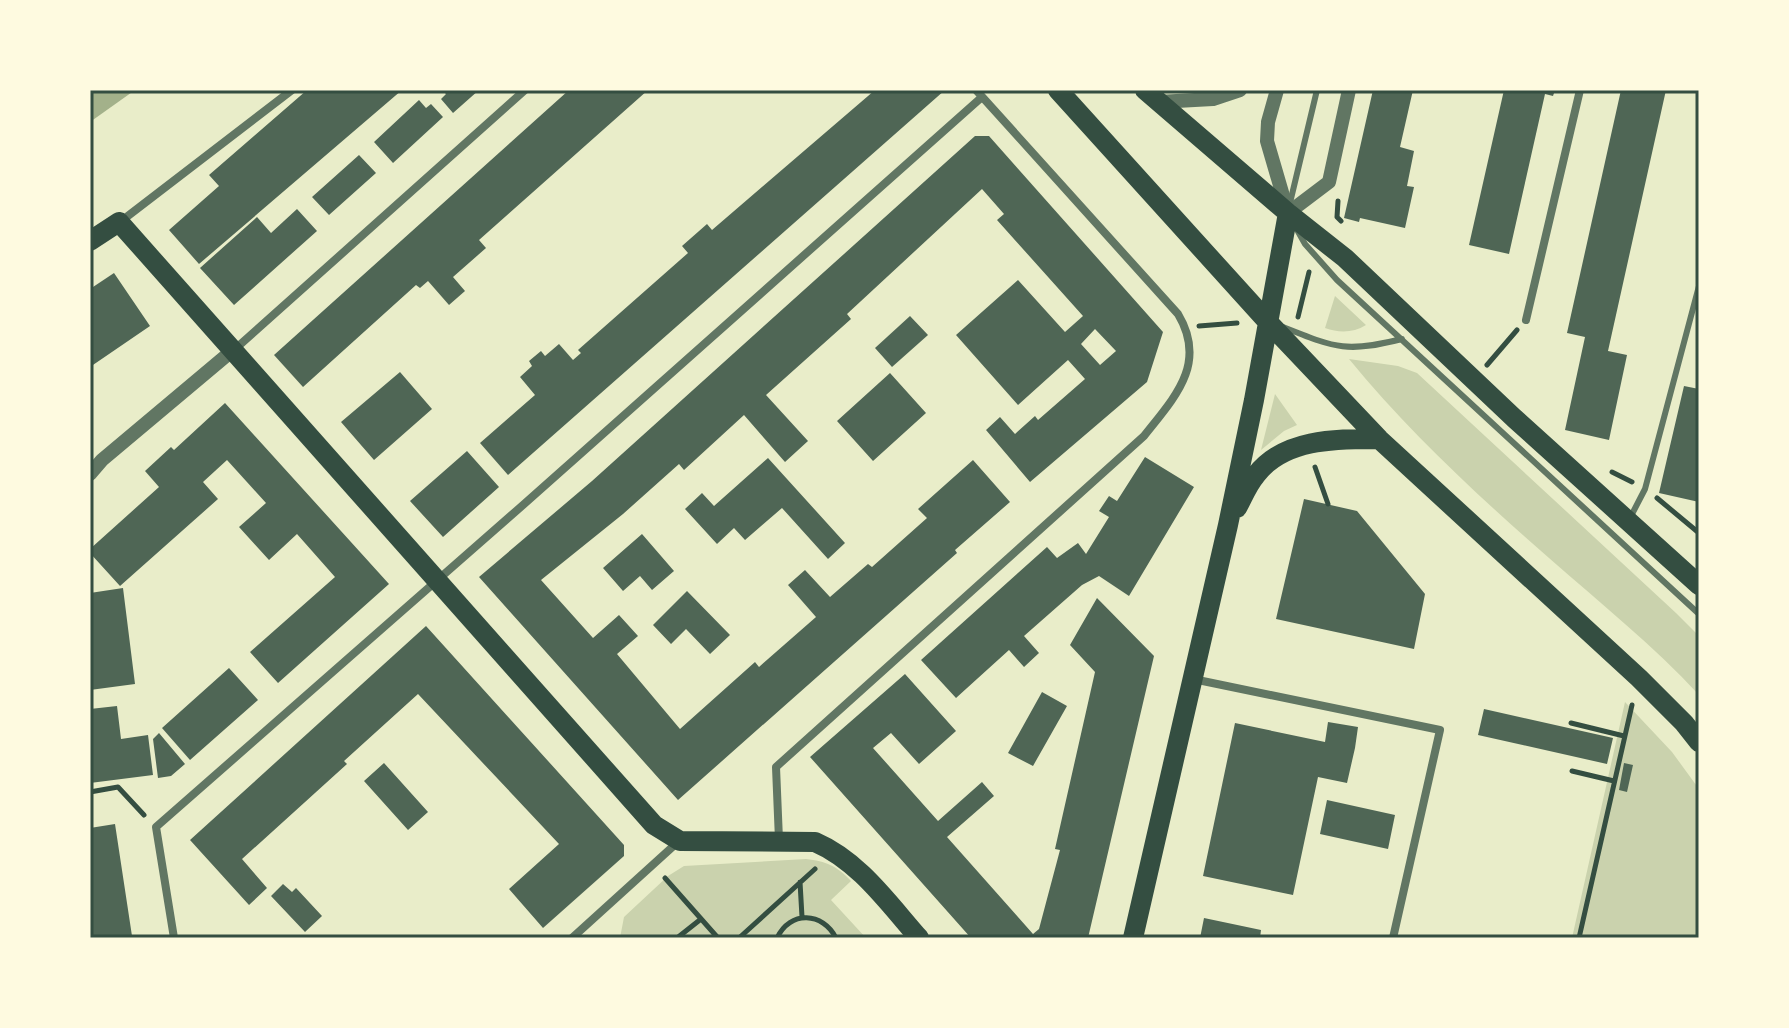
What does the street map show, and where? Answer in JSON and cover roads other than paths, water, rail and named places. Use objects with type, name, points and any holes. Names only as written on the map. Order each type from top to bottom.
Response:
[{"type":"main road","points":[[1058,90],[1267,321],[1379,439],[1639,678],[1699,742]]},
{"type":"main road","points":[[1154,94],[1288,213],[1345,258],[1514,418],[1699,585]]},
{"type":"main road","points":[[1133,938],[1228,525],[1288,213]]},
{"type":"main road","points":[[90,241],[119,222],[654,825],[680,841],[815,842],[835,850],[855,867],[919,938]]},
{"type":"main road","points":[[1228,525],[1256,474],[1279,454],[1308,443],[1379,439]]},
{"type":"street","points":[[119,222],[292,90]]},
{"type":"street","points":[[90,474],[102,460],[233,350],[525,90]]},
{"type":"street","points":[[1154,94],[1213,99],[1240,90]]},
{"type":"street","points":[[1277,90],[1268,122],[1267,141],[1288,213],[1329,182],[1349,90]]},
{"type":"street","points":[[1526,320],[1580,90]]},
{"type":"street","points":[[174,938],[156,827],[437,581],[979,93],[1178,314],[1186,327],[1190,345],[1188,369],[1180,391],[1144,436],[776,767],[779,841]]},
{"type":"street","points":[[1193,679],[1440,730],[1393,938]]},
{"type":"street","points":[[572,938],[680,841]]},
{"type":"lane","points":[[1317,90],[1288,213],[1305,244],[1337,280],[1699,614]]},
{"type":"lane","points":[[1628,521],[1645,489],[1699,286]]},
{"type":"lane","points":[[1267,321],[1337,347],[1366,348],[1402,339]]}]
